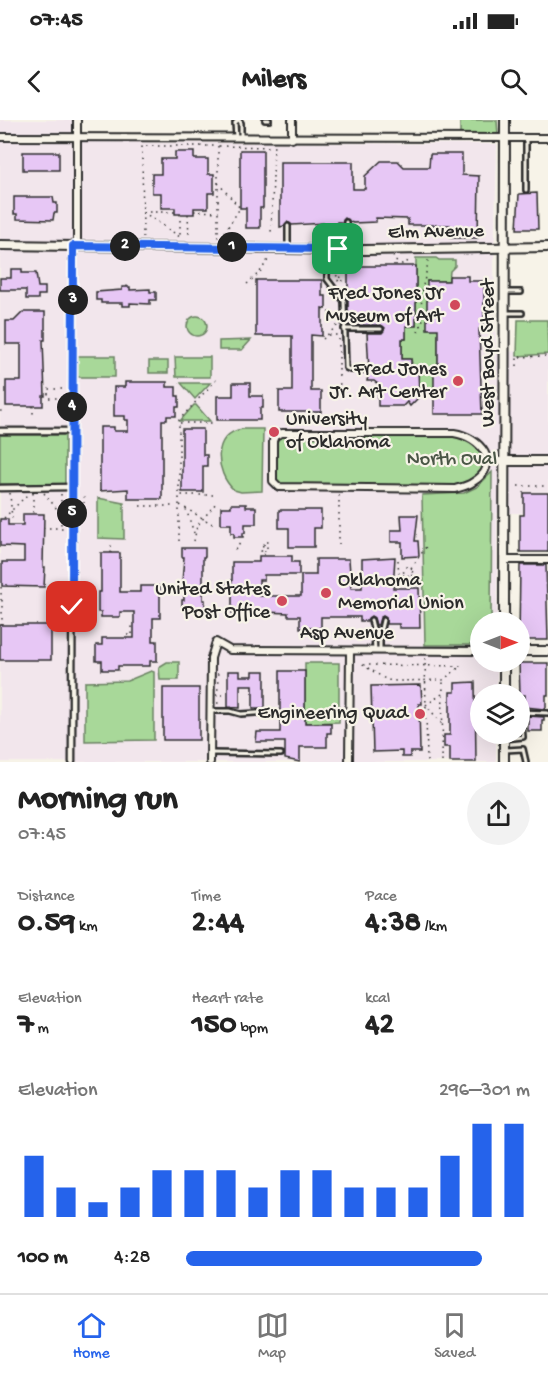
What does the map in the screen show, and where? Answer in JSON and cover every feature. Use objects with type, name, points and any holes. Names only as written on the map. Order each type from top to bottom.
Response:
[{"type":"street","points":[[72,762],[72,431],[77,120]]},
{"type":"street","points":[[292,120],[292,139]]},
{"type":"street","name":"West Boyd Street","points":[[504,612],[505,120]]},
{"type":"street","points":[[0,137],[548,138]]},
{"type":"street","name":"Elm Avenue","points":[[0,245],[346,250],[482,250],[506,247],[548,247]]},
{"type":"street","points":[[0,431],[72,431]]},
{"type":"street","points":[[282,433],[454,433],[475,441],[484,451],[488,461],[477,479],[466,486],[455,489],[283,488],[277,486],[273,481],[273,441],[275,436],[282,433]]},
{"type":"street","points":[[488,461],[548,462]]},
{"type":"street","points":[[0,488],[72,487]]},
{"type":"street","points":[[505,560],[548,560]]},
{"type":"street","name":"Asp Avenue","points":[[210,711],[211,658],[216,642],[230,650],[470,651]]},
{"type":"street","points":[[349,762],[350,651]]},
{"type":"street","points":[[530,651],[548,651]]},
{"type":"street","points":[[210,711],[210,762]]},
{"type":"street","points":[[504,744],[504,762]]},
{"type":"lane","points":[[238,120],[241,123],[238,138]]},
{"type":"lane","points":[[526,138],[526,189]]},
{"type":"lane","points":[[346,222],[346,250]]},
{"type":"lane","points":[[288,226],[288,248]]},
{"type":"lane","points":[[327,249],[327,279],[344,301],[346,368],[365,370]]},
{"type":"lane","points":[[506,292],[521,292]]},
{"type":"lane","points":[[506,313],[522,313]]},
{"type":"lane","points":[[344,329],[381,329]]},
{"type":"lane","points":[[371,620],[378,651]]},
{"type":"lane","points":[[378,651],[383,620]]},
{"type":"lane","points":[[210,711],[230,711],[241,714],[271,712]]},
{"type":"lane","points":[[530,712],[548,712]]},
{"type":"lane","points":[[504,750],[523,749],[526,762]]},
{"type":"lane","points":[[210,753],[282,754]]},
{"type":"path","points":[[143,238],[142,146],[274,147],[274,171],[271,180],[271,234]]},
{"type":"path","points":[[218,146],[218,183],[218,212],[220,238],[240,208],[218,183]]},
{"type":"path","points":[[194,211],[218,212]]},
{"type":"path","points":[[142,212],[175,212]]},
{"type":"path","points":[[142,212],[180,237],[180,214]]},
{"type":"path","points":[[188,214],[189,238]]},
{"type":"path","points":[[418,332],[424,318],[422,295],[427,274],[428,250]]},
{"type":"path","points":[[247,284],[264,266],[270,255]]},
{"type":"path","points":[[393,257],[396,262],[402,264],[410,257]]},
{"type":"path","points":[[331,270],[339,278],[348,279]]},
{"type":"path","points":[[127,281],[127,287]]},
{"type":"path","points":[[323,309],[339,318]]},
{"type":"path","points":[[323,339],[339,325],[339,310]]},
{"type":"path","points":[[328,334],[339,335],[339,378]]},
{"type":"path","points":[[517,366],[517,357],[548,356]]},
{"type":"path","points":[[179,541],[179,420],[216,380]]},
{"type":"path","points":[[339,384],[345,384]]},
{"type":"path","points":[[62,389],[48,389],[48,398],[62,398]]},
{"type":"path","points":[[33,406],[33,415]]},
{"type":"path","points":[[179,423],[215,423]]},
{"type":"path","points":[[518,486],[548,486]]},
{"type":"path","points":[[10,492],[12,520]]},
{"type":"path","points":[[4,518],[30,492]]},
{"type":"path","points":[[33,492],[33,514]]},
{"type":"path","points":[[43,492],[61,514]]},
{"type":"path","points":[[61,492],[61,528]]},
{"type":"path","points":[[339,494],[339,544]]},
{"type":"path","points":[[179,495],[216,495]]},
{"type":"path","points":[[84,496],[84,503]]},
{"type":"path","points":[[194,534],[216,503]]},
{"type":"path","points":[[179,504],[216,526]]},
{"type":"path","points":[[140,507],[176,506]]},
{"type":"path","points":[[186,508],[194,541]]},
{"type":"path","points":[[43,528],[72,528]]},
{"type":"path","points":[[111,541],[111,553]]},
{"type":"path","points":[[235,550],[241,542]]},
{"type":"path","points":[[264,555],[261,545],[264,545],[264,542],[272,542]]},
{"type":"path","points":[[424,587],[411,574],[411,568],[426,547]]},
{"type":"path","points":[[398,560],[399,579],[405,574],[411,574]]},
{"type":"path","points":[[405,574],[405,568],[411,568]]},
{"type":"path","points":[[1,587],[2,625]]},
{"type":"path","points":[[424,607],[435,607]]},
{"type":"path","points":[[127,635],[132,635],[132,626],[134,626]]},
{"type":"path","points":[[425,651],[427,762]]},
{"type":"path","points":[[363,665],[425,666],[461,666],[443,680],[396,681],[387,680],[363,665]]},
{"type":"path","points":[[216,674],[223,674]]},
{"type":"path","points":[[442,762],[443,680]]},
{"type":"path","points":[[396,681],[396,686]]},
{"type":"path","points":[[216,682],[223,682]]},
{"type":"path","points":[[216,689],[223,689]]},
{"type":"path","points":[[426,705],[442,693]]},
{"type":"path","points":[[216,696],[223,695]]},
{"type":"path","points":[[216,703],[223,703]]},
{"type":"path","points":[[426,705],[442,725]]},
{"type":"shaded area","name":"University of Oklahoma","points":[[0,120],[81,120],[82,142],[497,144],[494,264],[496,351],[548,352],[548,513],[497,513],[497,612],[470,612],[470,672],[497,672],[497,684],[470,684],[470,744],[496,744],[496,762],[0,762]]},
{"type":"green space","points":[[460,120],[497,120],[498,136],[460,137]]},
{"type":"green space","points":[[416,258],[455,260],[449,281],[427,281],[446,329],[438,335],[438,370],[434,391],[419,392],[411,359],[402,359],[402,339],[406,339],[406,332],[395,325],[416,325]]},
{"type":"green space","points":[[193,316],[201,316],[207,322],[207,330],[201,336],[193,336],[187,330],[187,322]]},
{"type":"green space","points":[[518,320],[547,320],[548,354],[517,356]]},
{"type":"green space","points":[[251,340],[242,350],[219,350],[219,341]]},
{"type":"green space","points":[[77,356],[115,356],[115,377],[77,377]]},
{"type":"green space","points":[[175,357],[210,357],[210,377],[176,377]]},
{"type":"green space","points":[[149,361],[168,361],[168,373],[149,373]]},
{"type":"green space","points":[[181,383],[210,383],[195,399]]},
{"type":"green space","points":[[196,405],[210,421],[180,421]]},
{"type":"green space","points":[[243,429],[263,429],[262,491],[234,490],[223,474],[219,455],[221,446],[225,438]]},
{"type":"green space","name":"North Oval","points":[[460,434],[484,451],[487,466],[466,486],[283,487],[273,481],[275,436]]},
{"type":"green space","points":[[0,435],[65,435],[65,484],[0,484]]},
{"type":"green space","points":[[492,472],[491,612],[470,612],[470,645],[425,645],[422,495],[464,493],[477,487]]},
{"type":"green space","points":[[98,498],[124,503],[124,539],[98,538]]},
{"type":"green space","points":[[167,662],[179,662],[179,680],[160,680],[159,667]]},
{"type":"green space","points":[[305,663],[339,663],[339,722],[305,723]]},
{"type":"green space","points":[[151,671],[154,672],[154,740],[85,741],[85,682],[127,681]]},
{"type":"building","points":[[240,150],[263,150],[263,208],[260,208],[260,228],[246,228],[246,208],[240,208]]},
{"type":"building","points":[[23,152],[59,152],[59,170],[23,170]]},
{"type":"building","points":[[175,152],[194,152],[194,159],[208,159],[208,174],[214,174],[214,193],[208,193],[208,208],[194,208],[194,214],[175,214],[175,208],[161,208],[161,193],[152,193],[152,174],[161,174],[161,159],[175,159]]},
{"type":"building","points":[[430,154],[462,154],[462,175],[479,176],[478,238],[450,238],[450,225],[408,225],[408,219],[376,218],[376,222],[353,223],[345,218],[342,222],[337,222],[337,231],[325,231],[325,223],[292,225],[287,222],[280,227],[280,162],[353,162],[353,189],[365,189],[365,176],[381,161],[398,161],[404,167],[429,167]]},
{"type":"building","points":[[537,193],[538,229],[517,229],[519,194]]},
{"type":"building","points":[[14,197],[53,197],[54,203],[57,203],[57,213],[54,213],[53,220],[17,219],[17,214],[14,214]]},
{"type":"building","points":[[348,266],[416,266],[416,326],[406,326],[406,339],[402,339],[402,359],[411,359],[411,367],[418,367],[419,397],[410,406],[407,402],[403,406],[378,406],[378,384],[374,381],[367,381],[369,371],[367,333],[382,333],[385,328],[381,325],[348,325]]},
{"type":"building","points":[[11,269],[22,269],[22,273],[36,273],[38,287],[45,287],[45,295],[38,295],[38,299],[26,299],[26,290],[0,290],[0,278],[11,278]]},
{"type":"building","points":[[449,276],[468,276],[468,281],[484,281],[484,329],[479,329],[482,414],[434,414],[434,370],[438,370],[438,329],[427,329],[427,281],[449,281]]},
{"type":"building","points":[[256,280],[322,280],[322,296],[326,296],[326,309],[322,308],[322,336],[311,335],[311,391],[321,391],[321,412],[279,412],[279,391],[292,391],[292,336],[256,336]]},
{"type":"building","points":[[122,287],[130,287],[130,290],[150,289],[150,292],[156,292],[156,300],[150,300],[150,304],[130,303],[130,306],[122,306],[122,303],[101,303],[101,300],[96,300],[96,292],[122,290]]},
{"type":"building","points":[[23,312],[45,312],[43,406],[6,406],[6,381],[21,381],[21,344],[6,344],[6,321],[14,321]]},
{"type":"building","points":[[125,382],[167,382],[167,387],[176,387],[176,396],[179,396],[176,416],[167,416],[167,420],[162,420],[162,499],[128,499],[128,489],[100,491],[100,427],[114,427],[114,431],[128,431],[128,420],[125,420],[125,416],[114,416],[114,387],[125,387]]},
{"type":"building","points":[[233,383],[250,383],[250,396],[263,396],[260,420],[217,420],[217,396],[233,396]]},
{"type":"building","points":[[182,429],[203,429],[203,455],[207,455],[207,466],[203,466],[203,492],[182,492]]},
{"type":"building","points":[[524,493],[548,493],[548,552],[520,552],[520,515],[524,515]]},
{"type":"building","points":[[231,504],[256,507],[256,524],[245,524],[243,537],[234,537],[234,533],[231,533],[231,524],[221,524],[221,507],[231,507]]},
{"type":"building","points":[[279,510],[321,510],[321,528],[314,528],[314,547],[289,547],[289,528],[279,528]]},
{"type":"building","points":[[23,514],[44,514],[44,587],[2,586],[2,562],[24,562],[24,547],[0,546],[0,519],[8,519],[8,525],[23,525]]},
{"type":"building","points":[[401,515],[418,515],[415,541],[418,541],[419,556],[402,557],[402,542],[391,542],[391,530],[402,530]]},
{"type":"building","points":[[182,548],[205,548],[203,600],[205,600],[205,608],[182,608],[184,557],[182,557]]},
{"type":"building","points":[[101,553],[120,553],[120,592],[140,592],[140,586],[160,586],[160,618],[153,618],[153,641],[157,641],[157,661],[150,661],[150,666],[118,666],[118,670],[102,670],[102,661],[96,661],[96,645],[102,645],[102,638],[134,638],[134,612],[120,612],[120,617],[101,617],[101,612],[98,612],[98,592],[101,592]]},
{"type":"building","name":"Oklahoma Memorial Union","points":[[259,556],[292,556],[292,562],[299,562],[299,575],[264,575],[264,580],[259,580],[259,596],[301,596],[301,575],[316,575],[316,559],[349,559],[351,588],[362,588],[362,559],[395,557],[393,588],[419,588],[420,628],[399,628],[399,624],[386,624],[386,618],[383,616],[376,625],[371,616],[367,621],[360,621],[360,617],[321,617],[321,628],[300,628],[300,616],[288,616],[288,613],[240,611],[240,613],[232,613],[232,590],[225,590],[225,582],[232,582],[232,562],[259,562]]},
{"type":"building","points":[[520,565],[546,565],[548,640],[530,640],[530,612],[519,612]]},
{"type":"building","points":[[0,625],[51,625],[51,660],[0,660]]},
{"type":"building","points":[[530,663],[548,663],[548,695],[546,695],[544,709],[530,708],[530,684],[520,684],[519,672],[530,672]]},
{"type":"building","points":[[228,671],[240,671],[240,676],[253,676],[253,671],[265,671],[265,708],[253,708],[253,685],[240,685],[240,708],[228,707]]},
{"type":"building","points":[[280,671],[305,671],[305,723],[331,723],[331,733],[327,733],[327,747],[300,747],[300,762],[285,759],[285,742],[256,742],[257,732],[280,732]]},
{"type":"building","points":[[475,682],[475,684],[470,684],[470,744],[476,744],[476,762],[450,762],[450,747],[444,747],[444,735],[450,735],[450,692],[455,692],[455,683]]},
{"type":"building","points":[[421,685],[420,752],[410,752],[410,757],[402,757],[402,751],[373,752],[371,686]]},
{"type":"building","points":[[163,688],[199,688],[199,740],[163,740]]},
{"type":"building","points":[[530,716],[544,717],[542,731],[530,731]]},
{"type":"place","name":"Fred Jones Jr Museum of Art","points":[[455,305]]},
{"type":"place","name":"Fred Jones Jr. Art Center","points":[[458,381]]},
{"type":"place","name":"University of Oklahoma","points":[[274,432]]},
{"type":"place","name":"Oklahoma Memorial Union","points":[[326,593]]},
{"type":"place","name":"United States Post Office","points":[[282,601]]},
{"type":"place","name":"Engineering Quad","points":[[420,714]]},
{"type":"route","points":[[72,607],[73,246],[338,249]]}]
